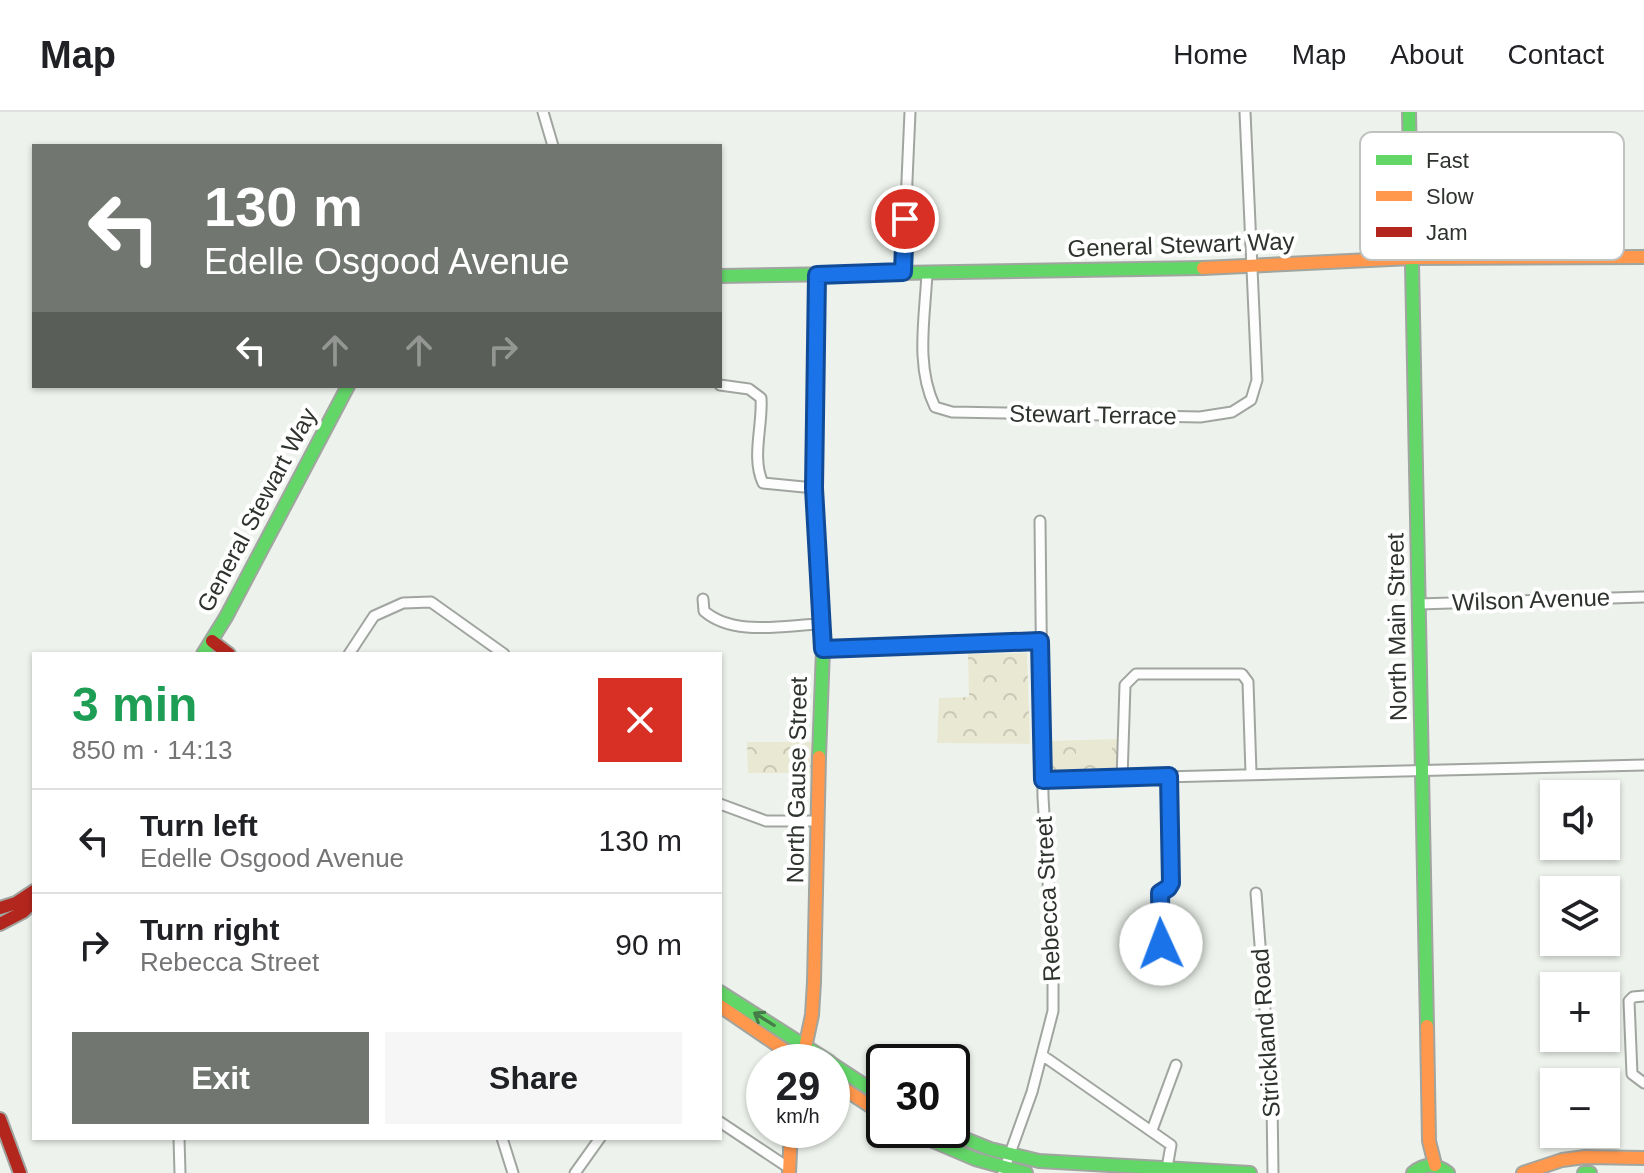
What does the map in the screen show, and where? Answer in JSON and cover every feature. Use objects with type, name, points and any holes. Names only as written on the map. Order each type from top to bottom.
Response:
[{"type":"main road","name":"North Main Street","points":[[1409,112],[1409,132]]},
{"type":"main road","name":"General Stewart Way","points":[[1624,257],[1644,257]]},
{"type":"main road","name":"General Stewart Way","points":[[722,276],[1253,267],[1377,260]]},
{"type":"main road","name":"North Main Street","points":[[1412,260],[1429,1141],[1424,1168]]},
{"type":"main road","name":"North Gause Street","points":[[807,1044],[814,982],[823,649],[814,488],[817,275]]},
{"type":"main road","name":"General Stewart Way","points":[[204,652],[347,388]]},
{"type":"main road","points":[[212,641],[226,652]]},
{"type":"main road","points":[[0,908],[16,903],[32,892]]},
{"type":"main road","points":[[0,924],[23,912],[32,903]]},
{"type":"main road","points":[[722,993],[804,1044]]},
{"type":"main road","points":[[722,1007],[776,1044]]},
{"type":"main road","points":[[0,1119],[20,1173]]},
{"type":"main road","points":[[970,1143],[1005,1165],[1072,1164],[1250,1173]]},
{"type":"main road","points":[[789,1171],[790,1148]]},
{"type":"main road","points":[[949,1148],[975,1159],[1026,1173]]},
{"type":"main road","points":[[1523,1173],[1562,1160],[1585,1157],[1644,1158]]},
{"type":"main road","points":[[1424,1168],[1448,1173]]},
{"type":"main road","points":[[1584,1173],[1590,1173]]},
{"type":"street","points":[[543,112],[552,144]]},
{"type":"street","points":[[903,272],[910,112]]},
{"type":"street","points":[[1245,112],[1253,267]]},
{"type":"street","name":"Stewart Terrace","points":[[927,273],[923,367],[928,393],[935,407],[952,412],[1200,417],[1232,412],[1251,400],[1257,380],[1253,267]]},
{"type":"street","points":[[722,385],[749,389],[761,398],[763,420],[758,440],[758,463],[763,483],[814,488]]},
{"type":"street","name":"Rebecca Street","points":[[1005,1165],[1032,1092],[1053,1011],[1043,780],[1040,521]]},
{"type":"street","name":"Wilson Avenue","points":[[1418,604],[1644,597]]},
{"type":"street","points":[[703,599],[704,611],[716,621],[742,627],[821,624]]},
{"type":"street","points":[[350,652],[374,616],[403,603],[431,602],[501,652]]},
{"type":"street","points":[[823,649],[1040,641]]},
{"type":"street","points":[[1122,779],[1125,685],[1136,674],[1242,674],[1249,687],[1251,773]]},
{"type":"street","points":[[1043,780],[1644,765]]},
{"type":"street","points":[[1130,948],[1158,947],[1162,940],[1160,893],[1171,883],[1169,776]]},
{"type":"street","points":[[722,805],[766,821],[816,821]]},
{"type":"street","name":"Strickland Road","points":[[1256,893],[1272,1100],[1273,1173]]},
{"type":"street","points":[[1644,996],[1633,997],[1629,1001],[1632,1074],[1644,1083]]},
{"type":"street","points":[[1042,1055],[1171,1145],[1167,1168]]},
{"type":"street","points":[[1152,1130],[1176,1065]]},
{"type":"street","points":[[722,1123],[789,1171]]},
{"type":"street","points":[[179,1140],[180,1173]]},
{"type":"street","points":[[503,1140],[513,1173]]},
{"type":"street","points":[[575,1173],[599,1140]]},
{"type":"green space","points":[[1027,653],[1030,744],[937,743],[939,698],[969,697],[968,654]]},
{"type":"green space","points":[[1118,739],[1119,774],[1048,775],[1048,741]]},
{"type":"green space","points":[[747,742],[812,742],[813,773],[748,773]]},
{"type":"green space","points":[[1076,746],[1112,747],[1112,765],[1076,765]]},
{"type":"traffic: fast","points":[[1409,112],[1409,132]]},
{"type":"traffic: fast","points":[[1412,260],[1427,1026]]},
{"type":"traffic: fast","points":[[722,276],[1203,268]]},
{"type":"traffic: fast","points":[[817,275],[814,488],[823,649],[819,757]]},
{"type":"traffic: fast","points":[[204,652],[226,617],[347,388]]},
{"type":"traffic: fast","points":[[722,993],[802,1044]]},
{"type":"traffic: fast","points":[[850,1076],[866,1086]]},
{"type":"traffic: fast","points":[[970,1141],[1039,1161],[1250,1173]]},
{"type":"traffic: fast","points":[[949,1148],[975,1159],[1026,1173]]},
{"type":"traffic: fast","points":[[1413,1173],[1430,1166],[1448,1173]]},
{"type":"traffic: fast","points":[[1584,1173],[1590,1173]]},
{"type":"traffic: slow","points":[[1624,257],[1644,257]]},
{"type":"traffic: slow","points":[[1203,268],[1370,260]]},
{"type":"traffic: slow","points":[[722,1007],[802,1062],[812,1015],[814,982],[819,757]]},
{"type":"traffic: slow","points":[[1427,1026],[1429,1141],[1435,1165]]},
{"type":"traffic: slow","points":[[850,1093],[866,1103]]},
{"type":"traffic: slow","points":[[789,1173],[790,1148]]},
{"type":"traffic: slow","points":[[1523,1173],[1562,1160],[1585,1157],[1644,1158]]},
{"type":"traffic: jam","points":[[212,641],[226,652]]},
{"type":"traffic: jam","points":[[0,908],[16,903],[32,892]]},
{"type":"traffic: jam","points":[[0,924],[23,912],[32,903]]},
{"type":"traffic: jam","points":[[0,1119],[20,1173]]},
{"type":"route","points":[[905,219],[903,272],[817,275],[814,488],[823,649],[1040,641],[1043,780],[1169,776],[1171,883],[1160,893],[1161,944]]}]
